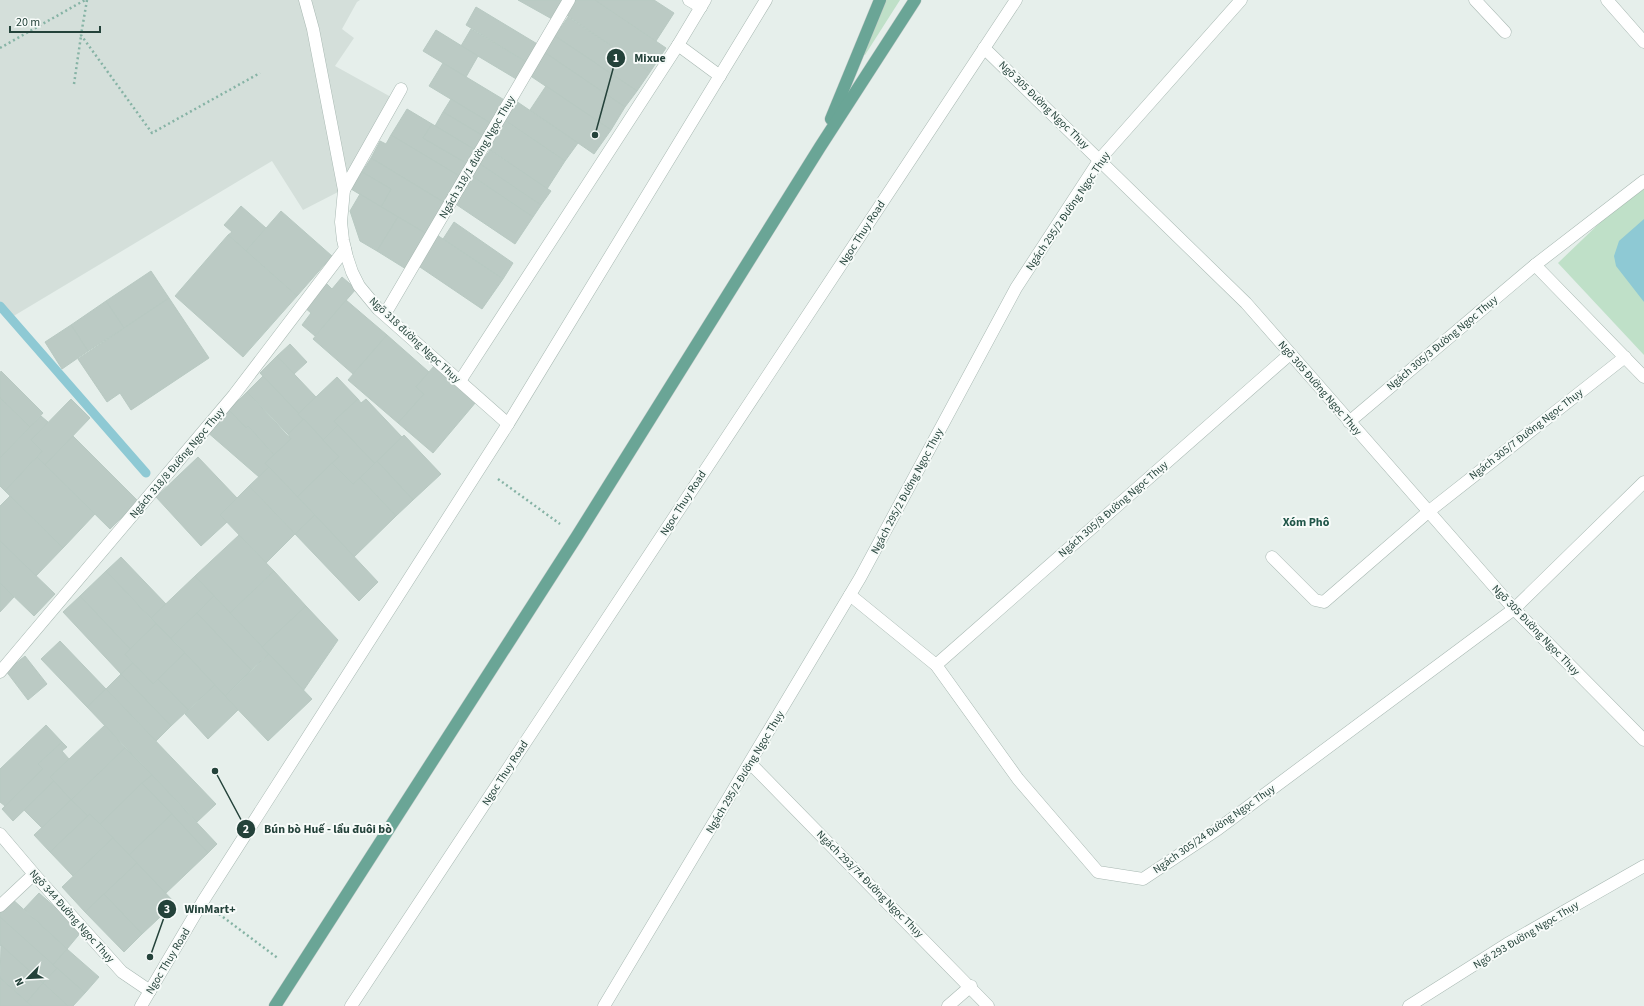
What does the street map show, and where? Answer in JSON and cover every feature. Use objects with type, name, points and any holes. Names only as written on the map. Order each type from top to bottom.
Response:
[{"type":"main road","points":[[820,147],[880,0]]},
{"type":"main road","points":[[275,1006],[577,536],[820,147],[915,0]]},
{"type":"street","points":[[305,0],[313,29],[344,190]]},
{"type":"street","name":"Ngách 318/1 đường Ngọc Thụy","points":[[385,314],[569,0]]},
{"type":"street","points":[[460,381],[703,4],[689,0]]},
{"type":"street","name":"Ngoc Thuy Road","points":[[141,1006],[203,901],[508,424],[766,0]]},
{"type":"street","name":"Ngoc Thuy Road","points":[[350,1006],[1016,0]]},
{"type":"street","name":"Ngách 295/2 Đường Ngọc Thụy","points":[[604,1006],[850,595],[1016,288],[1100,159],[1241,0]]},
{"type":"street","points":[[1475,0],[1505,32]]},
{"type":"street","points":[[1606,0],[1644,42]]},
{"type":"street","points":[[678,45],[720,76]]},
{"type":"street","name":"Ngõ 305 Đường Ngọc Thụy","points":[[984,48],[1100,159],[1246,303],[1514,609],[1644,740]]},
{"type":"street","name":"Ngõ 318 đường Ngọc Thụy","points":[[401,89],[344,190],[341,222],[345,248],[352,272],[359,286],[378,309],[508,424]]},
{"type":"street","name":"Ngách 305/3 Đường Ngọc Thụy","points":[[1349,422],[1535,265],[1644,181]]},
{"type":"street","name":"Ngách 318/8 Đường Ngọc Thụy","points":[[0,672],[234,396],[345,248]]},
{"type":"street","points":[[1535,265],[1644,377]]},
{"type":"street","name":"Ngách 305/8 Đường Ngọc Thụy","points":[[936,665],[1290,354]]},
{"type":"street","name":"Ngách 305/7 Đường Ngọc Thụy","points":[[1272,557],[1315,600],[1324,602],[1428,512],[1625,357]]},
{"type":"street","name":"Ngách 305/24 Đường Ngọc Thụy","points":[[850,595],[936,665],[1018,779],[1098,872],[1143,879],[1218,829],[1514,609],[1644,482]]},
{"type":"street","name":"Ngách 293/74 Đường Ngọc Thụy","points":[[750,763],[971,986],[988,1006]]},
{"type":"street","name":"Ngõ 344 Đường Ngọc Thụy","points":[[0,834],[122,972],[150,991]]},
{"type":"street","name":"Ngõ 293 Đường Ngọc Thụy","points":[[1409,1006],[1508,944],[1644,866]]},
{"type":"street","points":[[0,906],[34,874]]},
{"type":"street","points":[[948,1006],[971,986]]},
{"type":"path","points":[[74,84],[86,0]]},
{"type":"path","points":[[0,48],[86,0]]},
{"type":"path","points":[[81,35],[152,133],[260,73]]},
{"type":"path","points":[[481,467],[577,536]]},
{"type":"path","points":[[203,901],[296,972]]},
{"type":"shaded area","points":[[0,0],[360,0],[357,2],[342,29],[354,38],[335,66],[391,97],[338,192],[303,210],[272,161],[12,317],[0,301]]},
{"type":"green space","points":[[885,0],[900,0],[865,55],[862,55]]},
{"type":"green space","points":[[1644,189],[1644,355],[1558,263],[1609,214]]},
{"type":"water","points":[[1644,219],[1644,302],[1616,266],[1614,256],[1619,241]]},
{"type":"building","points":[[518,0],[560,0],[562,1],[552,19]]},
{"type":"building","points":[[570,0],[595,0],[666,48],[650,72],[562,12]]},
{"type":"building","points":[[595,0],[654,0],[674,13],[656,41]]},
{"type":"building","points":[[476,7],[539,45],[528,63],[466,25]]},
{"type":"building","points":[[568,17],[650,72],[637,91],[555,36]]},
{"type":"building","points":[[471,29],[528,63],[518,80],[461,46]]},
{"type":"building","points":[[436,30],[478,56],[466,77],[423,51]]},
{"type":"building","points":[[555,36],[637,91],[625,107],[544,52]]},
{"type":"building","points":[[544,52],[625,107],[611,130],[529,75]]},
{"type":"building","points":[[443,63],[506,101],[492,124],[429,86]]},
{"type":"building","points":[[546,86],[611,130],[594,154],[530,110]]},
{"type":"building","points":[[451,99],[492,124],[485,137],[443,112]]},
{"type":"building","points":[[516,101],[578,143],[565,161],[503,119]]},
{"type":"building","points":[[407,109],[432,124],[423,138],[468,164],[461,177],[391,135]]},
{"type":"building","points":[[443,112],[485,137],[477,151],[435,126]]},
{"type":"building","points":[[503,119],[565,161],[547,189],[485,146]]},
{"type":"building","points":[[432,124],[477,151],[468,164],[423,138]]},
{"type":"building","points":[[391,135],[461,177],[445,203],[371,158],[380,141],[386,144]]},
{"type":"building","points":[[490,150],[551,191],[541,205],[480,164]]},
{"type":"building","points":[[371,158],[445,203],[427,234],[381,207],[391,189],[362,172]]},
{"type":"building","points":[[480,164],[541,205],[533,217],[472,176]]},
{"type":"building","points":[[362,172],[391,189],[381,207],[351,189]]},
{"type":"building","points":[[472,176],[533,217],[515,244],[454,203]]},
{"type":"building","points":[[360,194],[398,217],[377,251],[360,241],[350,211]]},
{"type":"building","points":[[241,206],[266,228],[246,251],[228,235],[232,232],[224,225]]},
{"type":"building","points":[[281,211],[332,256],[297,296],[246,251]]},
{"type":"building","points":[[398,217],[427,234],[406,269],[377,251]]},
{"type":"building","points":[[454,222],[513,263],[503,279],[443,239]]},
{"type":"building","points":[[228,235],[297,296],[243,357],[175,296]]},
{"type":"building","points":[[437,235],[503,279],[482,309],[417,265]]},
{"type":"building","points":[[151,271],[169,298],[124,328],[106,301]]},
{"type":"building","points":[[342,277],[356,289],[315,336],[302,325],[311,313],[304,307],[325,282],[332,289]]},
{"type":"building","points":[[169,298],[209,358],[131,410],[120,393],[107,402],[78,359]]},
{"type":"building","points":[[346,300],[387,335],[353,374],[313,339]]},
{"type":"building","points":[[106,301],[124,328],[88,351],[71,325]]},
{"type":"building","points":[[71,325],[88,351],[62,369],[45,342]]},
{"type":"building","points":[[387,335],[429,372],[416,387],[424,394],[398,423],[348,380]]},
{"type":"building","points":[[290,344],[307,362],[294,374],[277,356]]},
{"type":"building","points":[[277,356],[316,397],[298,414],[260,373]]},
{"type":"building","points":[[434,366],[476,402],[433,453],[398,423],[424,394],[416,387]]},
{"type":"building","points":[[1,371],[43,413],[30,427],[0,398]]},
{"type":"building","points":[[263,376],[304,419],[288,434],[247,392]]},
{"type":"building","points":[[337,377],[358,399],[334,421],[338,425],[323,440],[298,414]]},
{"type":"building","points":[[247,392],[291,439],[274,455],[248,426],[246,428],[229,410]]},
{"type":"building","points":[[0,398],[30,427],[0,458]]},
{"type":"building","points":[[71,399],[90,418],[45,465],[37,457],[42,451],[31,440]]},
{"type":"building","points":[[358,399],[361,403],[366,399],[402,437],[375,464],[334,421]]},
{"type":"building","points":[[229,410],[246,428],[248,426],[274,455],[265,463],[269,467],[259,477],[206,431]]},
{"type":"building","points":[[41,416],[48,422],[31,440],[42,451],[5,491],[0,486],[0,458]]},
{"type":"building","points":[[304,419],[339,457],[297,497],[265,463],[291,439],[288,434]]},
{"type":"building","points":[[338,425],[375,464],[353,484],[332,463],[339,457],[323,440]]},
{"type":"building","points":[[404,435],[441,474],[413,500],[377,461]]},
{"type":"building","points":[[73,436],[138,501],[110,529],[45,465]]},
{"type":"building","points":[[37,457],[95,514],[63,548],[5,491]]},
{"type":"building","points":[[198,457],[237,498],[220,515],[227,522],[201,546],[156,497]]},
{"type":"building","points":[[377,461],[413,500],[396,516],[360,478]]},
{"type":"building","points":[[332,463],[353,484],[360,478],[396,516],[354,557],[297,497]]},
{"type":"building","points":[[269,467],[315,515],[295,534],[249,486]]},
{"type":"building","points":[[249,486],[295,534],[266,563],[220,515]]},
{"type":"building","points":[[10,496],[63,548],[36,576],[0,541],[0,506]]},
{"type":"building","points":[[315,515],[378,582],[359,601],[295,534]]},
{"type":"building","points":[[239,535],[274,571],[230,613],[195,576]]},
{"type":"building","points":[[0,541],[55,594],[34,616],[0,583]]},
{"type":"building","points":[[121,557],[166,604],[151,618],[106,571]]},
{"type":"building","points":[[106,571],[156,624],[130,649],[80,596]]},
{"type":"building","points":[[274,571],[306,606],[262,647],[230,613]]},
{"type":"building","points":[[195,576],[214,596],[171,638],[151,618]]},
{"type":"building","points":[[0,583],[14,597],[0,612]]},
{"type":"building","points":[[80,596],[130,649],[125,654],[133,663],[121,674],[63,612]]},
{"type":"building","points":[[214,596],[269,654],[251,670],[197,613]]},
{"type":"building","points":[[306,606],[338,640],[303,691],[262,647]]},
{"type":"building","points":[[197,613],[251,670],[225,696],[171,638]]},
{"type":"building","points":[[156,624],[185,653],[153,684],[125,654]]},
{"type":"building","points":[[60,641],[106,689],[87,707],[41,659]]},
{"type":"building","points":[[185,653],[215,685],[188,710],[158,679]]},
{"type":"building","points":[[269,654],[312,699],[268,741],[225,696]]},
{"type":"building","points":[[25,656],[47,684],[28,700],[6,671]]},
{"type":"building","points":[[133,663],[153,684],[158,679],[188,710],[171,726],[121,674]]},
{"type":"building","points":[[121,674],[171,726],[156,741],[106,689]]},
{"type":"building","points":[[215,685],[238,710],[208,739],[185,714]]},
{"type":"building","points":[[106,689],[216,804],[197,822],[87,707]]},
{"type":"building","points":[[46,725],[62,742],[38,764],[43,769],[5,806],[0,802],[0,769]]},
{"type":"building","points":[[105,725],[125,748],[71,800],[50,777]]},
{"type":"building","points":[[62,742],[67,747],[62,751],[69,759],[50,777],[54,781],[13,821],[2,809],[43,769],[38,764]]},
{"type":"building","points":[[125,748],[152,775],[100,824],[90,814],[88,816],[71,800]]},
{"type":"building","points":[[152,775],[217,844],[208,853],[142,783]]},
{"type":"building","points":[[54,781],[71,800],[42,828],[24,810]]},
{"type":"building","points":[[142,783],[172,814],[129,855],[100,824]]},
{"type":"building","points":[[71,800],[88,816],[50,852],[34,835]]},
{"type":"building","points":[[90,814],[113,838],[73,876],[50,852]]},
{"type":"building","points":[[172,814],[208,853],[165,894],[129,855]]},
{"type":"building","points":[[113,838],[137,863],[85,912],[62,887]]},
{"type":"building","points":[[137,863],[175,903],[142,934],[104,894]]},
{"type":"building","points":[[39,893],[82,931],[67,949],[24,909]]},
{"type":"building","points":[[104,894],[142,934],[124,952],[85,912]]},
{"type":"building","points":[[10,897],[67,949],[53,965],[0,917],[0,908]]},
{"type":"building","points":[[0,917],[57,968],[43,983],[0,945]]},
{"type":"building","points":[[1,945],[43,983],[27,1002],[0,978]]},
{"type":"building","points":[[67,949],[99,977],[85,993],[53,965]]},
{"type":"building","points":[[57,968],[85,993],[73,1006],[68,1006],[43,983]]},
{"type":"building","points":[[0,978],[27,1002],[32,1006],[0,1006]]},
{"type":"building","points":[[43,983],[68,1006],[32,1006],[27,1002]]},
{"type":"waterway","points":[[0,306],[146,473]]},
{"type":"place","name":"Mixue","points":[[595,135]]},
{"type":"place","name":"Bún bò Huế - lẩu đuôi bò","points":[[215,771]]},
{"type":"place","name":"WinMart+","points":[[150,957]]},
{"type":"district","name":"Xóm Phô","points":[[1306,522]]}]
